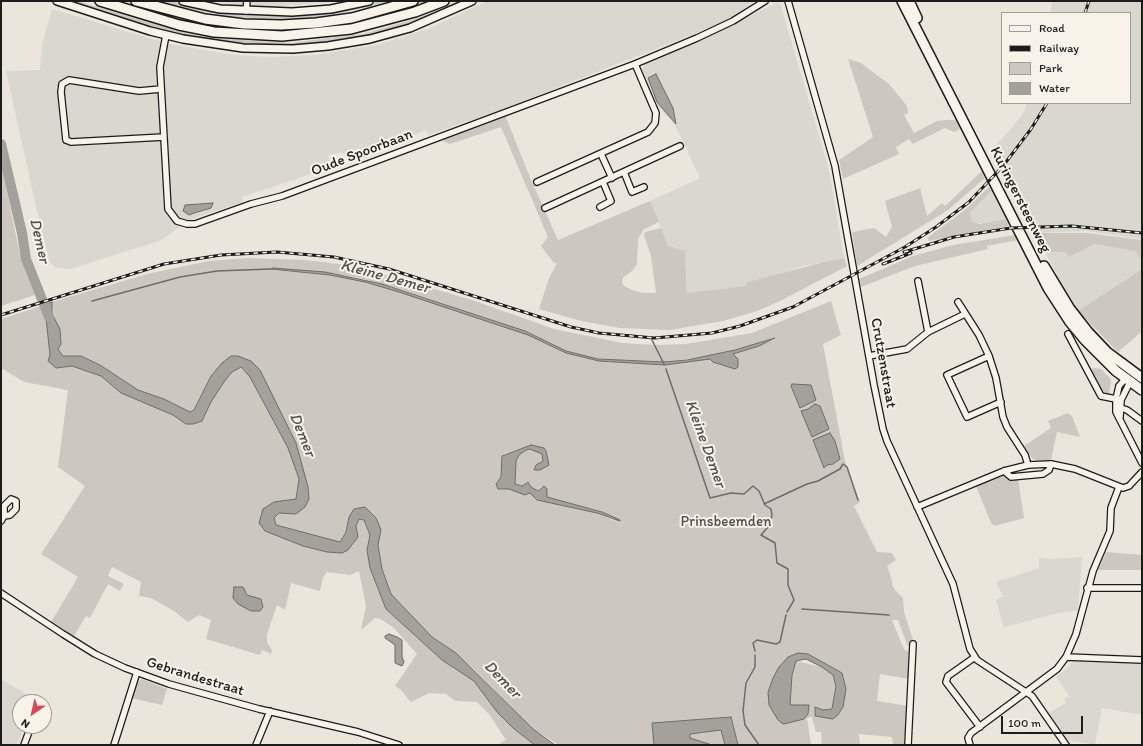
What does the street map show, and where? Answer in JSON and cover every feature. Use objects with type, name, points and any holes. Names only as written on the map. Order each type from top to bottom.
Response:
[{"type":"main road","points":[[100,1],[179,25],[214,32],[282,36],[351,29],[389,20],[444,1]]},
{"type":"main road","points":[[136,1],[206,19],[244,24],[281,25],[316,23],[352,18],[413,1]]},
{"type":"main road","name":"Kuringersteenweg","points":[[902,1],[1008,206],[1048,288],[1070,322],[1085,340],[1128,380],[1142,390]]},
{"type":"main road","name":"Kuringersteenweg","points":[[909,1],[1055,286],[1088,332],[1107,352],[1142,378]]},
{"type":"street","points":[[57,1],[166,35],[202,43],[243,48],[293,49],[328,46],[370,39],[410,28],[472,1]]},
{"type":"street","points":[[183,1],[220,9],[292,12],[331,9],[369,1]]},
{"type":"street","points":[[246,11],[247,1]]},
{"type":"street","name":"Oude Spoorbaan","points":[[166,35],[160,67],[168,209],[177,221],[186,224],[195,224],[251,204],[282,196],[635,64],[719,28],[765,1]]},
{"type":"street","name":"Crutzenstraat","points":[[788,1],[835,166],[883,430],[953,584],[968,644],[975,657],[1027,692]]},
{"type":"street","points":[[537,182],[648,132],[655,122],[656,113],[635,64]]},
{"type":"street","points":[[161,89],[139,91],[69,80],[62,84],[61,92],[66,140],[71,142],[164,137]]},
{"type":"street","points":[[546,208],[680,146]]},
{"type":"street","points":[[601,154],[612,178]]},
{"type":"street","points":[[624,172],[632,192],[644,187]]},
{"type":"street","points":[[600,207],[612,201],[603,182]]},
{"type":"street","points":[[918,281],[928,332]]},
{"type":"street","points":[[958,302],[979,335],[989,356],[996,378],[1003,417],[1007,427],[1025,455],[1028,465]]},
{"type":"street","points":[[869,356],[905,350],[928,332],[965,314]]},
{"type":"street","points":[[1068,334],[1101,396],[1119,399]]},
{"type":"street","points":[[989,356],[948,375],[967,417],[1001,402]]},
{"type":"street","points":[[1133,372],[1128,380],[1120,383],[1118,407],[1120,421],[1142,463]]},
{"type":"street","points":[[1118,407],[1127,410],[1142,421]]},
{"type":"street","points":[[917,507],[1004,471],[1028,465],[1051,464],[1083,471],[1119,487],[1127,488],[1142,472]]},
{"type":"street","points":[[1004,471],[1011,477],[1043,474],[1049,470],[1051,464]]},
{"type":"street","points":[[970,745],[968,742],[970,736],[980,726],[1058,669],[1066,657],[1076,634],[1087,588],[1110,531],[1111,508],[1119,487]]},
{"type":"street","points":[[1087,588],[1142,588]]},
{"type":"street","name":"Gebrandestraat","points":[[1,593],[95,654],[137,672],[169,684],[270,711],[364,733],[399,745]]},
{"type":"street","points":[[908,745],[913,644]]},
{"type":"street","points":[[975,657],[948,676],[946,682],[980,726]]},
{"type":"street","points":[[1066,657],[1142,660]]},
{"type":"street","points":[[114,745],[137,672]]},
{"type":"street","points":[[1027,692],[1066,745]]},
{"type":"street","points":[[256,745],[270,711]]},
{"type":"street","points":[[901,730],[908,732]]},
{"type":"street","points":[[24,745],[28,734]]},
{"type":"shaded area","points":[[213,1],[340,1],[274,7],[241,5]]},
{"type":"shaded area","points":[[487,1],[754,1],[733,17],[714,26],[498,111],[428,135],[426,130],[365,156],[364,152],[329,154],[329,168],[242,197],[243,202],[189,220],[162,240],[71,269],[57,268],[50,263],[6,71],[40,70],[42,44],[52,9],[169,44],[236,55],[268,57],[314,55],[377,45],[430,28]]},
{"type":"shaded area","points":[[1052,1],[1142,1],[1142,239],[1086,231],[1037,233],[1015,193],[993,147],[1014,125],[1024,112],[1027,104],[1131,104],[1131,12],[1051,12]]},
{"type":"shaded area","points":[[778,2],[781,6],[829,170],[844,258],[803,266],[745,286],[687,293],[686,261],[668,246],[650,201],[700,178],[675,125],[655,104],[642,71],[645,61],[698,41]]},
{"type":"shaded area","points":[[992,191],[1006,219],[975,224],[972,222],[970,213]]},
{"type":"shaded area","points":[[1093,244],[1136,251],[1142,261],[1142,269],[1078,311],[1070,300],[1045,252],[1066,252],[1069,257]]},
{"type":"shaded area","points":[[1082,557],[1078,611],[1063,612],[1004,627],[996,600],[1003,596],[996,582],[1039,568],[1039,558],[1050,559]]},
{"type":"shaded area","points":[[1072,660],[1142,664],[1142,715],[1102,708],[1095,745],[1067,740],[1049,713],[1066,703],[1064,699],[1069,696],[1056,677],[1069,667]]},
{"type":"shaded area","points":[[1,679],[26,694],[12,694],[12,734],[21,734],[17,745],[1,745]]},
{"type":"green space","points":[[65,1],[77,1],[188,34],[225,39],[289,43],[363,34],[412,20],[459,1],[465,1],[421,20],[397,28],[340,42],[285,46],[252,45],[196,38],[156,29]]},
{"type":"green space","points":[[109,1],[131,3],[200,21],[257,29],[297,29],[348,22],[390,12],[422,1],[432,1],[413,9],[367,22],[324,30],[281,33],[209,28],[177,21]]},
{"type":"green space","points":[[157,1],[171,1],[202,9],[234,14],[264,16],[350,9],[380,1],[390,1],[346,12],[309,18],[272,19],[235,17],[193,10]]},
{"type":"green space","points":[[848,59],[861,63],[889,84],[907,106],[908,113],[904,115],[914,133],[937,121],[946,120],[956,120],[960,129],[954,132],[945,128],[913,144],[909,139],[896,147],[899,154],[843,179],[839,160],[873,137]]},
{"type":"green space","points":[[505,115],[531,180],[558,240],[650,201],[659,222],[644,229],[638,239],[637,264],[633,270],[623,278],[622,283],[624,286],[632,290],[643,293],[656,293],[651,256],[644,235],[645,232],[661,228],[668,246],[685,251],[687,293],[745,286],[748,282],[844,258],[847,266],[780,301],[757,311],[723,321],[670,330],[620,328],[581,321],[539,309],[549,278],[557,263],[554,263],[541,246],[548,237],[501,127],[450,144],[443,141],[445,137]]},
{"type":"green space","points":[[1,163],[19,250],[35,295],[1,306]]},
{"type":"green space","points":[[982,171],[985,178],[948,210],[857,266],[852,232],[874,228],[886,237],[892,227],[885,201],[920,188],[927,216],[942,203],[945,206]]},
{"type":"green space","points":[[989,187],[992,191],[970,213],[972,222],[979,224],[1006,219],[1009,226],[929,241],[927,238],[966,209]]},
{"type":"green space","points":[[1036,233],[1087,233],[1142,240],[1142,261],[1135,251],[1094,244],[1069,257],[1065,252],[1045,252]]},
{"type":"green space","points":[[1015,235],[1018,240],[987,246],[988,249],[915,266],[861,287],[859,279],[913,256],[953,245]]},
{"type":"green space","name":"Prinsbeemden","points":[[247,258],[305,260],[356,266],[472,300],[554,329],[622,343],[655,345],[686,344],[752,333],[831,301],[841,335],[823,344],[845,461],[860,502],[854,506],[877,552],[892,553],[896,560],[887,566],[892,580],[892,585],[903,598],[904,612],[916,649],[907,645],[898,620],[892,620],[902,645],[905,650],[911,653],[909,679],[880,674],[877,701],[909,706],[904,745],[893,745],[892,737],[859,734],[860,745],[822,745],[821,732],[816,732],[812,717],[807,718],[811,745],[738,745],[731,717],[652,723],[654,745],[559,745],[533,729],[475,670],[456,653],[432,637],[391,594],[382,569],[378,545],[380,538],[376,518],[349,517],[346,532],[340,542],[276,525],[273,518],[279,513],[296,514],[309,499],[301,465],[260,370],[231,356],[222,363],[211,376],[194,410],[190,412],[164,399],[138,390],[100,365],[81,356],[64,356],[58,349],[61,344],[60,329],[52,314],[52,302],[147,274],[209,261]],"holes":[[[271,269],[325,272],[360,278],[403,290],[525,331],[566,351],[598,359],[664,362],[710,356],[757,344],[773,338],[774,340],[733,354],[737,357],[726,366],[710,358],[665,365],[599,361],[566,353],[528,335],[365,282],[330,275]],[[531,445],[546,451],[548,466],[536,465],[543,461],[542,454],[539,452],[530,449],[519,455],[516,461],[515,484],[522,486],[526,482],[530,483],[531,487],[538,491],[541,486],[547,497],[602,512],[617,522],[597,513],[537,500],[530,493],[527,495],[509,489],[502,490],[496,484],[501,477],[504,454]],[[808,654],[842,673],[843,707],[838,716],[833,718],[815,707],[823,710],[832,709],[836,686],[833,675],[822,667],[796,661],[792,675],[790,705],[809,705],[782,716],[788,657]]]},
{"type":"green space","points":[[1142,269],[1142,334],[1140,333],[1118,352],[1078,311]]},
{"type":"green space","points":[[41,306],[46,317],[50,355],[56,368],[72,366],[101,376],[121,393],[173,415],[186,424],[202,421],[211,402],[224,382],[232,372],[240,367],[250,377],[288,448],[299,479],[296,499],[274,502],[265,531],[303,546],[327,552],[352,546],[358,537],[356,526],[359,519],[364,520],[370,535],[367,550],[386,609],[442,660],[474,681],[497,712],[514,729],[535,745],[501,745],[500,743],[506,740],[489,714],[477,702],[455,701],[446,694],[429,693],[411,702],[401,690],[395,686],[417,654],[393,627],[380,619],[375,618],[361,630],[366,606],[359,571],[350,575],[327,572],[323,577],[320,591],[291,583],[285,610],[277,605],[267,634],[267,643],[272,650],[271,654],[262,650],[260,655],[206,639],[211,620],[199,615],[188,622],[174,611],[151,598],[139,596],[141,582],[112,567],[108,576],[124,584],[120,591],[108,584],[90,618],[86,616],[74,636],[51,622],[78,577],[41,554],[85,486],[58,467],[68,390],[24,382],[1,368],[1,319]]},
{"type":"green space","points":[[1094,368],[1101,369],[1110,378],[1109,394],[1103,391],[1090,370]]},
{"type":"green space","points":[[1068,413],[1072,416],[1080,437],[1057,432],[1051,460],[1037,461],[1032,458],[1024,446],[1051,428],[1048,421]]},
{"type":"green space","points":[[1002,474],[1018,478],[1024,518],[995,526],[991,523],[976,486]]},
{"type":"green space","points":[[1106,552],[1142,555],[1142,570],[1098,570]]},
{"type":"green space","points":[[142,679],[167,689],[162,705],[131,698],[137,682]]},
{"type":"green space","points":[[722,730],[725,745],[712,745],[690,738],[690,734]]},
{"type":"water","points":[[656,74],[673,108],[676,124],[657,102],[648,78]]},
{"type":"water","points":[[213,203],[211,208],[189,215],[183,211],[185,205]]},
{"type":"water","points":[[270,269],[325,272],[382,284],[525,331],[566,351],[598,359],[664,362],[687,360],[735,350],[775,338],[759,346],[733,354],[738,359],[738,367],[735,369],[713,362],[710,359],[665,365],[599,361],[566,353],[528,335],[365,282],[330,275]]},
{"type":"water","points":[[52,302],[52,314],[60,329],[61,344],[58,349],[63,356],[81,356],[100,365],[138,390],[164,399],[190,412],[194,410],[211,376],[222,363],[231,356],[238,356],[251,361],[260,370],[296,443],[308,487],[309,499],[305,507],[296,514],[279,513],[274,518],[276,525],[340,542],[346,532],[349,517],[354,509],[365,507],[376,518],[381,530],[378,545],[382,569],[391,594],[432,637],[456,653],[533,729],[555,745],[535,745],[514,729],[497,712],[474,681],[442,660],[386,609],[370,568],[367,550],[370,535],[364,520],[359,519],[356,526],[358,537],[348,550],[342,553],[327,552],[303,546],[265,531],[259,523],[263,509],[274,502],[296,499],[299,479],[288,448],[250,377],[241,367],[232,372],[224,382],[211,402],[202,421],[193,424],[186,424],[173,415],[121,393],[101,376],[72,366],[56,368],[48,361],[50,355],[46,318],[41,306]]},
{"type":"water","points":[[792,384],[811,385],[816,400],[800,408],[791,386]]},
{"type":"water","points":[[815,404],[820,406],[829,429],[812,437],[801,411],[808,409]]},
{"type":"water","points":[[830,433],[835,441],[840,459],[824,468],[813,440]]},
{"type":"water","points":[[531,445],[544,448],[549,465],[540,470],[534,470],[536,465],[543,461],[542,454],[530,449],[526,450],[519,455],[516,461],[515,484],[522,486],[528,482],[531,487],[538,491],[544,486],[547,489],[547,497],[602,512],[620,521],[597,513],[537,500],[530,493],[525,495],[509,489],[498,489],[496,484],[501,477],[502,456]]},
{"type":"water","points":[[234,587],[243,587],[247,595],[261,599],[263,607],[260,611],[251,611],[238,604],[233,598]]},
{"type":"water","points":[[389,634],[402,640],[402,657],[404,662],[402,666],[395,663],[395,645],[385,638],[385,636]]},
{"type":"water","points":[[798,653],[808,654],[842,673],[846,689],[843,707],[838,715],[833,719],[815,716],[815,707],[823,710],[832,709],[836,686],[833,675],[822,667],[806,659],[796,661],[792,675],[790,705],[809,705],[808,714],[804,719],[783,724],[778,720],[769,705],[768,692],[779,667],[788,657]]},
{"type":"water","points":[[731,717],[738,745],[725,745],[721,730],[690,734],[690,738],[712,745],[654,745],[652,723]]},
{"type":"waterway","name":"Demer","points":[[1,144],[22,233],[26,259],[49,317]]},
{"type":"waterway","name":"Kleine Demer","points":[[92,301],[180,277],[217,271],[270,269]]},
{"type":"waterway","points":[[652,340],[664,364]]},
{"type":"waterway","name":"Kleine Demer","points":[[666,369],[710,498],[731,493],[744,494],[753,486],[759,491],[765,505],[771,509],[772,516],[768,527],[761,535],[775,543],[777,563],[788,569],[788,585],[794,600],[787,612]]},
{"type":"waterway","points":[[764,504],[807,484],[818,481],[840,469],[843,464],[847,467],[858,500]]},
{"type":"waterway","points":[[802,609],[889,615]]},
{"type":"waterway","name":"Kleine Demer","points":[[755,651],[753,643],[757,640],[776,644],[780,642],[786,615]]},
{"type":"waterway","name":"Kleine Demer","points":[[755,655],[755,667],[746,683],[743,711],[745,725],[759,745]]},
{"type":"railway","points":[[1085,12],[1089,1]]},
{"type":"railway","points":[[1,315],[164,264],[221,255],[277,252],[334,257],[389,269],[571,327],[599,333],[654,338],[712,333],[740,326],[793,307],[905,247],[936,227],[969,202],[1003,166],[1031,129],[1046,104]]},
{"type":"railway","points":[[904,252],[954,237],[1011,228],[1072,226],[1142,233]]},
{"type":"railway","points":[[883,264],[911,253]]}]
